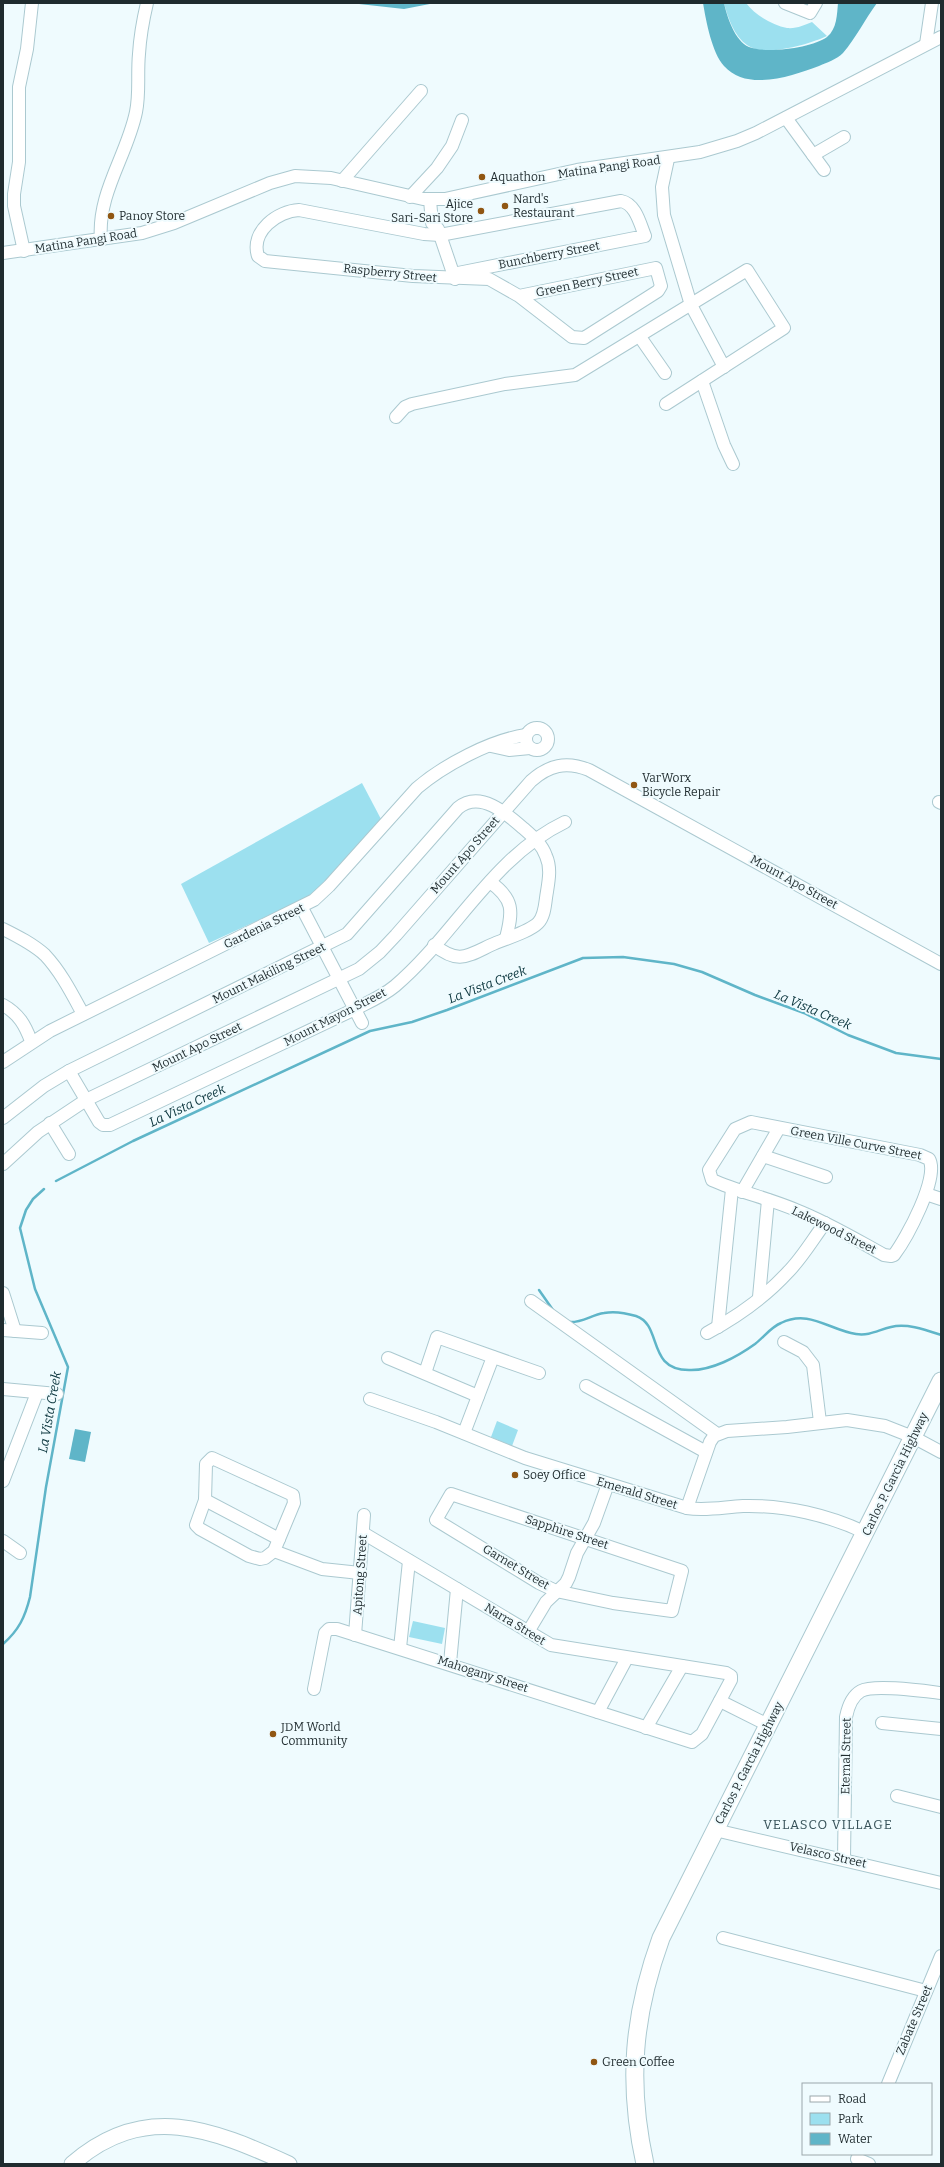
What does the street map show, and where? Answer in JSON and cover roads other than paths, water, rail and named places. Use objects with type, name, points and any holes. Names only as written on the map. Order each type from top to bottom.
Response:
[{"type":"highway","name":"Carlos P. Garcia Highway","points":[[645,2164],[636,2118],[634,2090],[635,2043],[646,1982],[661,1938],[866,1533],[941,1381]]},
{"type":"main road","points":[[72,2164],[95,2146],[123,2133],[164,2126],[204,2130],[221,2135],[289,2164]]},
{"type":"street","points":[[24,251],[14,206],[14,194],[19,162],[19,87],[27,49],[32,3]]},
{"type":"street","points":[[101,240],[100,226],[104,199],[132,131],[138,101],[138,56],[147,3]]},
{"type":"street","points":[[785,3],[810,13],[816,3]]},
{"type":"street","points":[[926,44],[932,3]]},
{"type":"street","name":"Matina Pangi Road","points":[[3,253],[101,240],[157,229],[286,178],[311,175],[410,197],[433,200],[577,170],[668,159],[700,152],[737,141],[786,118],[941,37]]},
{"type":"street","points":[[342,181],[421,91]]},
{"type":"street","points":[[786,118],[824,170]]},
{"type":"street","points":[[410,197],[437,168],[452,146],[462,120]]},
{"type":"street","points":[[813,155],[844,136]]},
{"type":"street","points":[[668,159],[662,187],[664,215],[691,304],[724,367]]},
{"type":"street","points":[[433,200],[440,222],[439,232],[454,276]]},
{"type":"street","name":"Bunchberry Street","points":[[439,232],[621,202],[626,203],[633,209],[645,236],[489,266],[454,276]]},
{"type":"street","name":"Raspberry Street","points":[[439,232],[424,234],[310,210],[293,210],[280,214],[266,226],[258,244],[258,256],[265,261],[489,279],[519,296],[572,337],[578,339]]},
{"type":"street","points":[[489,266],[489,279]]},
{"type":"street","name":"Green Berry Street","points":[[519,296],[656,268],[660,288],[584,338],[578,339]]},
{"type":"street","points":[[396,417],[405,407],[412,404],[505,384],[575,375],[640,337],[747,270],[784,328],[666,404]]},
{"type":"street","points":[[640,337],[665,373]]},
{"type":"street","points":[[702,381],[724,445],[733,464]]},
{"type":"street","points":[[491,746],[509,750],[536,749],[548,741],[544,731],[534,728],[526,735],[526,744],[536,749],[550,767]]},
{"type":"street","name":"Gardenia Street","points":[[3,1062],[31,1041],[83,1014],[302,908],[314,900],[329,886],[417,788],[434,774],[509,738],[526,735]]},
{"type":"street","name":"Mount Apo Street","points":[[3,1164],[50,1123],[86,1100],[359,969],[380,952],[531,781],[550,767],[568,764],[589,770],[941,964]]},
{"type":"street","name":"Mount Makiling Street","points":[[3,1118],[44,1086],[69,1071],[347,934],[357,925],[461,805],[466,802],[489,804],[503,811],[534,839],[541,846],[548,862],[544,911],[540,922],[535,926],[468,956],[459,958],[445,954],[434,945]]},
{"type":"street","name":"Mount Mayon Street","points":[[86,1100],[99,1122],[103,1125],[112,1124],[355,1009],[394,986],[434,945],[512,858],[534,839],[565,822]]},
{"type":"street","points":[[490,882],[500,889],[510,902],[510,923],[506,938]]},
{"type":"street","points":[[302,908],[340,978],[362,1023]]},
{"type":"street","points":[[3,929],[28,942],[44,954],[56,968],[83,1014]]},
{"type":"street","points":[[3,1005],[16,1014],[25,1025],[31,1041]]},
{"type":"street","points":[[69,1071],[86,1100]]},
{"type":"street","name":"Green Ville Curve Street","points":[[737,1190],[712,1180],[709,1170],[735,1129],[751,1122],[920,1154],[929,1159],[931,1162],[931,1178],[926,1194]]},
{"type":"street","points":[[50,1123],[69,1154]]},
{"type":"street","points":[[718,1327],[737,1190],[763,1156],[779,1128]]},
{"type":"street","points":[[763,1156],[826,1177]]},
{"type":"street","name":"Lakewood Street","points":[[737,1190],[768,1200],[825,1223],[884,1255],[891,1256],[896,1252],[926,1194]]},
{"type":"street","points":[[926,1194],[941,1199]]},
{"type":"street","points":[[759,1297],[768,1200]]},
{"type":"street","points":[[706,1333],[718,1327],[759,1297],[790,1271],[825,1223]]},
{"type":"street","points":[[3,1293],[9,1330],[42,1333]]},
{"type":"street","points":[[532,1301],[717,1434]]},
{"type":"street","points":[[425,1373],[437,1337],[539,1373]]},
{"type":"street","points":[[784,1342],[803,1352],[813,1365],[820,1422]]},
{"type":"street","points":[[464,1433],[493,1357]]},
{"type":"street","points":[[388,1358],[478,1396]]},
{"type":"street","points":[[586,1386],[706,1452]]},
{"type":"street","points":[[3,1389],[57,1394]]},
{"type":"street","points":[[3,1481],[37,1393]]},
{"type":"street","name":"Emerald Street","points":[[370,1399],[464,1433],[525,1458],[687,1508],[706,1510],[743,1506],[794,1511],[836,1520],[866,1533]]},
{"type":"street","points":[[687,1508],[710,1442],[717,1434],[727,1430],[787,1427],[820,1422],[863,1421],[885,1426],[913,1437],[941,1452]]},
{"type":"street","points":[[212,1458],[290,1492],[294,1499],[294,1503],[279,1539],[274,1551],[265,1558],[255,1559],[200,1529],[196,1522],[205,1500],[207,1461],[212,1458]]},
{"type":"street","points":[[528,1632],[546,1602],[566,1583],[577,1553],[594,1523],[608,1484]]},
{"type":"street","name":"Sapphire Street","points":[[451,1494],[682,1571],[672,1611]]},
{"type":"street","name":"Garnet Street","points":[[451,1494],[436,1520],[539,1583],[556,1591],[606,1602],[672,1611]]},
{"type":"street","points":[[205,1500],[279,1539]]},
{"type":"street","name":"Apitong Street","points":[[355,1635],[364,1515]]},
{"type":"street","name":"Narra Street","points":[[363,1533],[544,1642],[559,1647],[726,1673],[731,1676],[730,1682],[720,1701]]},
{"type":"street","points":[[3,1541],[20,1553]]},
{"type":"street","points":[[274,1551],[322,1569],[360,1573]]},
{"type":"street","points":[[400,1648],[409,1561]]},
{"type":"street","points":[[450,1663],[457,1589]]},
{"type":"street","name":"Mahogany Street","points":[[314,1689],[324,1635],[327,1630],[337,1629],[450,1663],[687,1741],[695,1741],[702,1734],[720,1701]]},
{"type":"street","points":[[598,1712],[627,1658]]},
{"type":"street","points":[[646,1728],[682,1666]]},
{"type":"street","name":"Eternal Street","points":[[844,1859],[846,1717],[851,1702],[861,1691],[874,1688],[941,1693]]},
{"type":"street","points":[[720,1701],[768,1725]]},
{"type":"street","points":[[882,1723],[941,1729]]},
{"type":"street","points":[[897,1796],[941,1807]]},
{"type":"street","name":"Velasco Street","points":[[715,1830],[844,1859],[941,1883]]},
{"type":"street","points":[[724,1938],[926,1991]]},
{"type":"street","name":"Zabate Street","points":[[888,2083],[941,1956]]},
{"type":"street","points":[[857,2159],[869,2164]]},
{"type":"water","points":[[350,3],[435,3],[404,9]]},
{"type":"water","points":[[703,3],[724,3],[732,28],[744,44],[757,49],[777,50],[800,47],[820,41],[827,37],[835,26],[838,3],[877,3],[848,47],[838,57],[819,66],[796,74],[770,80],[757,80],[734,74],[724,66],[716,53],[710,36]]},
{"type":"water","points":[[75,1429],[91,1432],[85,1462],[69,1459]]},
{"type":"waterway","name":"La Vista Creek","points":[[56,1181],[133,1141],[370,1031],[412,1022],[583,958],[623,957],[674,964],[702,972],[755,995],[804,1013],[848,1035],[896,1053],[941,1059]]},
{"type":"waterway","name":"La Vista Creek","points":[[3,1644],[21,1623],[30,1597],[46,1487],[68,1367],[35,1289],[20,1228],[26,1210],[33,1199],[44,1189]]},
{"type":"waterway","points":[[539,1290],[553,1310]]},
{"type":"waterway","points":[[569,1322],[578,1321],[608,1312],[636,1316],[644,1321],[650,1328],[660,1355],[666,1363],[675,1368],[689,1370],[697,1370],[715,1366],[724,1362],[755,1344],[774,1327],[791,1319],[810,1319],[856,1334],[870,1333],[891,1327],[903,1326],[941,1335]]},
{"type":"place","name":"Aquathon","points":[[482,177]]},
{"type":"place","name":"Nard's Restaurant","points":[[505,206]]},
{"type":"place","name":"Ajice Sari-Sari Store","points":[[481,211]]},
{"type":"place","name":"Panoy Store","points":[[111,216]]},
{"type":"place","name":"VarWorx Bicycle Repair","points":[[634,785]]},
{"type":"place","name":"Soey Office","points":[[515,1475]]},
{"type":"place","name":"JDM World Community","points":[[273,1734]]},
{"type":"place","name":"Green Coffee","points":[[594,2062]]},
{"type":"district","name":"VELASCO VILLAGE","points":[[828,1824]]}]
